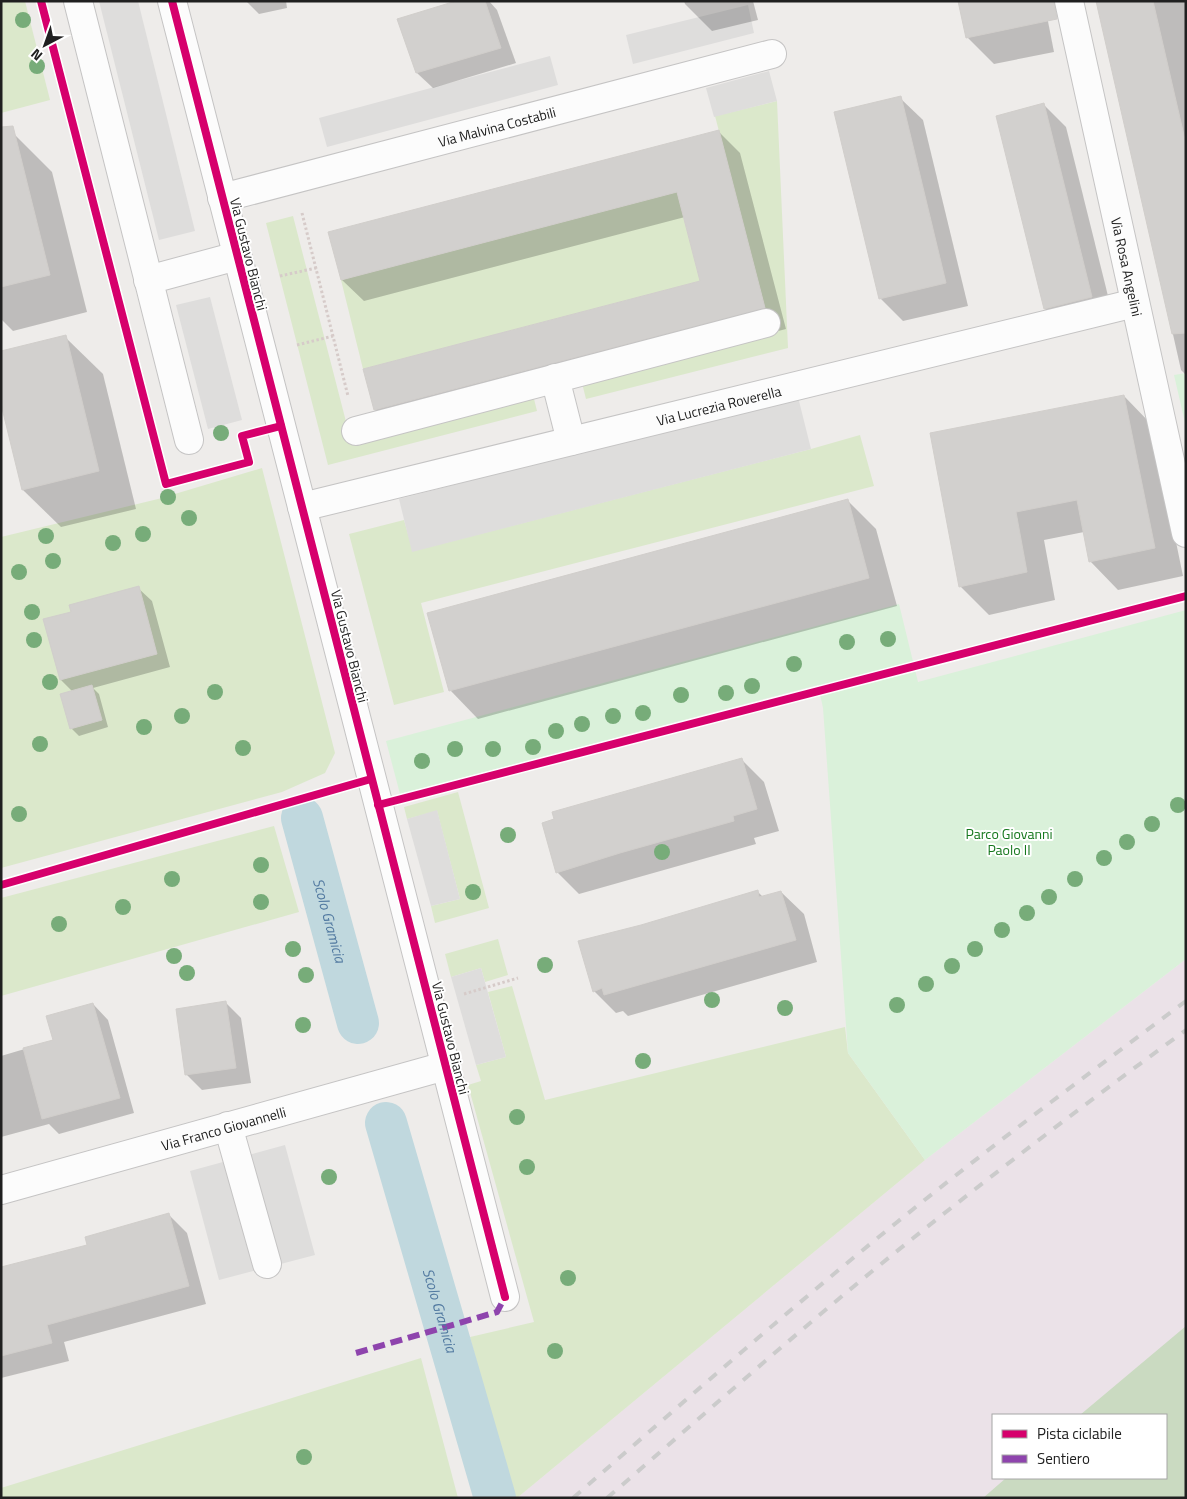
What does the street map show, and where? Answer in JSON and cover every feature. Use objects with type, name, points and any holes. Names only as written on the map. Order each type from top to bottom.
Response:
[{"type":"street","points":[[78,1],[189,440]]},
{"type":"street","name":"Via Gustavo Bianchi","points":[[172,1],[505,1297]]},
{"type":"street","name":"Via Rosa Angelini","points":[[1069,1],[1186,533]]},
{"type":"street","name":"Via Malvina Costabili","points":[[222,198],[772,54]]},
{"type":"street","name":"Via Gustavo Bianchi","points":[[148,280],[237,256]]},
{"type":"street","name":"Via Lucrezia Roverella","points":[[302,507],[1135,303]]},
{"type":"street","points":[[356,431],[766,323]]},
{"type":"street","points":[[555,378],[571,441]]},
{"type":"street","name":"Via Franco Giovannelli","points":[[1,1190],[445,1066]]},
{"type":"street","points":[[228,1126],[267,1264]]},
{"type":"path","points":[[294,180],[356,431]]},
{"type":"path","points":[[430,1004],[518,978]]},
{"type":"shaded area","points":[[99,1],[138,1],[195,231],[159,240]]},
{"type":"shaded area","points":[[748,5],[754,33],[633,64],[626,35]]},
{"type":"shaded area","points":[[550,56],[558,85],[327,147],[319,118]]},
{"type":"shaded area","points":[[769,71],[777,101],[714,117],[706,88]]},
{"type":"shaded area","points":[[210,297],[242,420],[208,429],[176,305]]},
{"type":"shaded area","points":[[798,397],[811,449],[412,552],[399,499]]},
{"type":"shaded area","points":[[437,810],[460,899],[431,906],[407,819]]},
{"type":"shaded area","points":[[1186,959],[1186,1498],[517,1498],[925,1160]]},
{"type":"shaded area","points":[[481,968],[506,1057],[476,1065],[451,977]]},
{"type":"shaded area","points":[[285,1145],[315,1255],[219,1280],[190,1171]]},
{"type":"green space","points":[[1,1],[25,1],[50,100],[1,113]]},
{"type":"green space","points":[[777,101],[788,348],[586,399],[582,383],[772,334],[715,116]]},
{"type":"green space","points":[[677,192],[700,281],[363,369],[341,280]]},
{"type":"green space","points":[[293,216],[351,441],[533,395],[537,411],[328,465],[266,223]]},
{"type":"green space","points":[[1186,373],[1186,427],[1174,375]]},
{"type":"green space","points":[[860,435],[874,486],[421,603],[444,692],[394,705],[349,534],[404,520],[413,551]]},
{"type":"green space","points":[[262,468],[335,753],[325,773],[282,792],[1,868],[1,537],[158,499]]},
{"type":"green space","name":"Parco Giovanni Paolo II","points":[[899,604],[918,682],[1186,610],[1186,959],[925,1160],[848,1053],[823,708],[818,685],[400,794],[386,741]]},
{"type":"green space","points":[[458,792],[489,908],[435,923],[431,906],[460,899],[437,811],[407,819],[404,807]]},
{"type":"green space","points":[[274,826],[299,912],[1,996],[1,898]]},
{"type":"green space","points":[[498,939],[508,975],[485,982],[481,968],[451,977],[445,954]]},
{"type":"green space","points":[[512,986],[545,1100],[845,1027],[848,1053],[925,1160],[517,1498],[513,1498],[470,1337],[534,1322],[468,1085],[481,1081],[476,1065],[506,1057],[488,992]]},
{"type":"green space","points":[[1186,1326],[1186,1498],[983,1498],[1005,1479],[1167,1479],[1167,1414],[1081,1414]]},
{"type":"green space","points":[[421,1358],[458,1498],[1,1498],[1,1488]]},
{"type":"building","points":[[456,1],[485,1],[501,48],[416,73],[397,19]]},
{"type":"building","points":[[958,1],[1054,1],[1057,19],[966,38]]},
{"type":"building","points":[[1096,1],[1153,1],[1186,144],[1186,333],[1172,334]]},
{"type":"building","points":[[901,96],[946,283],[879,299],[834,112]]},
{"type":"building","points":[[1044,103],[1092,297],[1044,309],[996,116]]},
{"type":"building","points":[[13,126],[50,275],[1,287],[1,127]]},
{"type":"building","points":[[719,130],[765,308],[374,410],[363,369],[700,281],[677,192],[341,280],[328,232]]},
{"type":"building","points":[[66,335],[99,471],[22,490],[1,404],[1,351]]},
{"type":"building","points":[[1124,395],[1155,548],[1089,562],[1077,500],[1016,512],[1027,572],[959,587],[930,433]]},
{"type":"building","points":[[848,499],[869,578],[449,691],[427,613]]},
{"type":"building","points":[[139,586],[157,654],[60,680],[43,619],[71,612],[69,605]]},
{"type":"building","points":[[92,685],[102,720],[70,729],[60,694]]},
{"type":"building","points":[[742,758],[757,809],[733,816],[734,821],[556,873],[542,823],[554,819],[552,812]]},
{"type":"building","points":[[758,890],[759,897],[781,891],[796,940],[604,995],[602,988],[593,992],[578,941],[641,925]]},
{"type":"building","points":[[226,1001],[236,1068],[185,1075],[176,1009]]},
{"type":"building","points":[[93,1003],[120,1098],[42,1119],[23,1048],[53,1040],[46,1016]]},
{"type":"building","points":[[169,1213],[189,1286],[47,1325],[52,1343],[1,1356],[1,1267],[87,1245],[85,1237]]},
{"type":"waterway","name":"Scolo Gramicia","points":[[302,818],[358,1023]]},
{"type":"waterway","name":"Scolo Gramicia","points":[[386,1123],[495,1498]]},
{"type":"railway","points":[[573,1498],[896,1223],[1004,1138],[1186,1001]]},
{"type":"railway","points":[[607,1498],[796,1334],[873,1270],[1048,1133],[1186,1030]]},
{"type":"marked path","points":[[356,1353],[497,1312],[505,1297]]},
{"type":"cycle path","points":[[41,1],[166,484],[249,462],[242,436],[281,426]]},
{"type":"cycle path","points":[[172,1],[505,1297]]},
{"type":"cycle path","points":[[378,805],[1186,596]]},
{"type":"cycle path","points":[[1,885],[371,779]]}]
